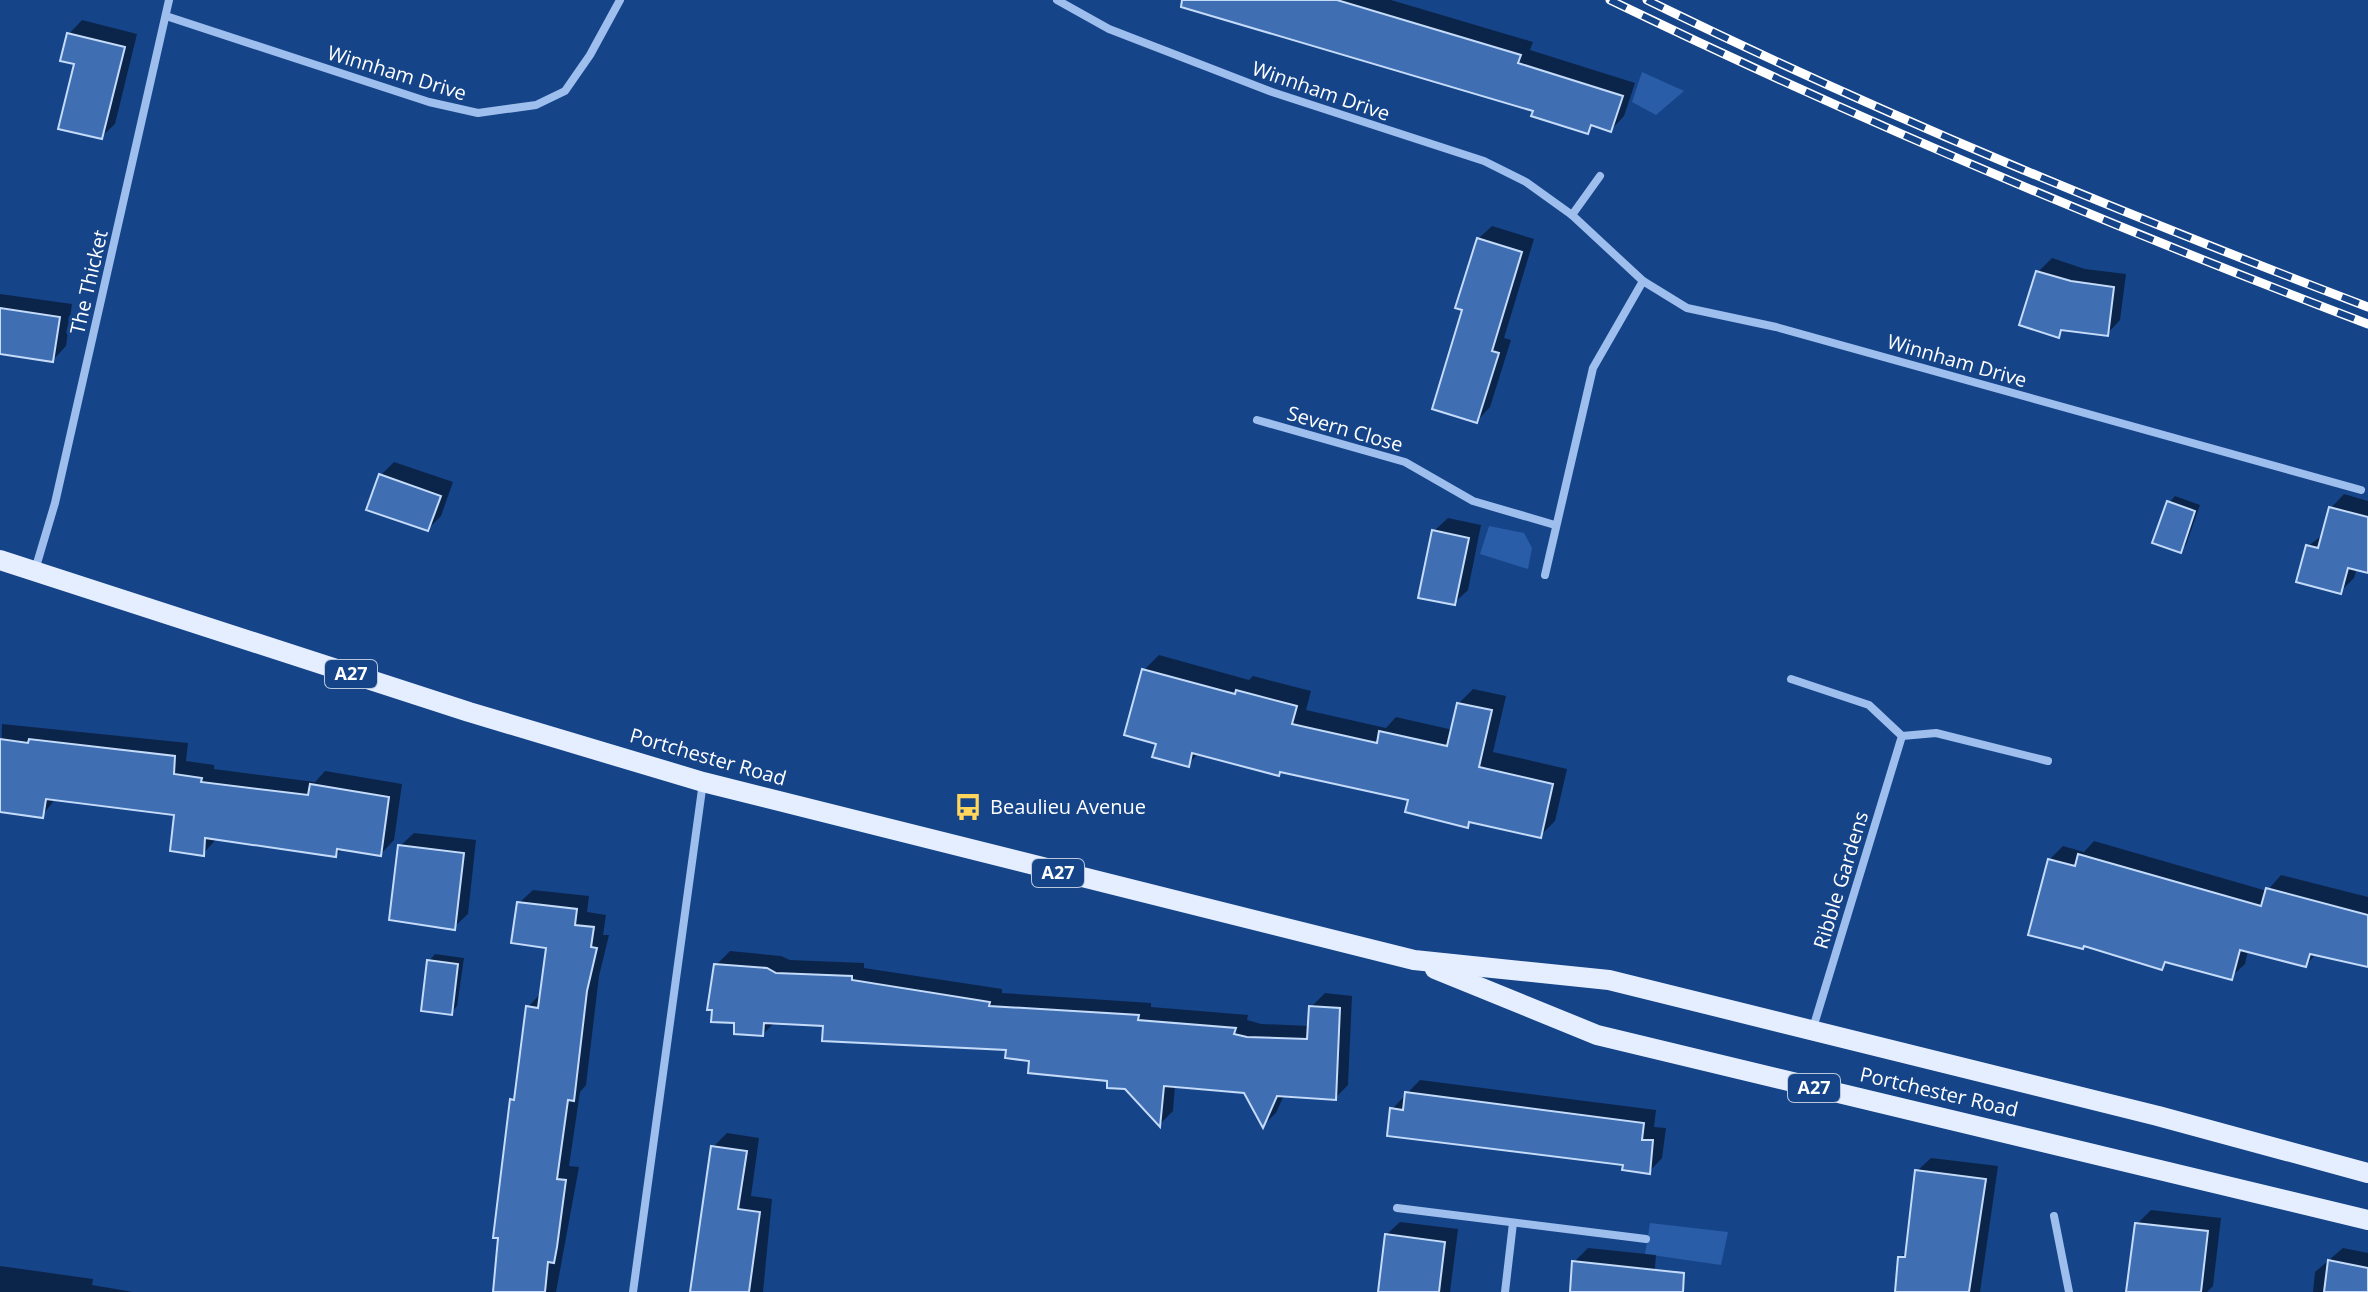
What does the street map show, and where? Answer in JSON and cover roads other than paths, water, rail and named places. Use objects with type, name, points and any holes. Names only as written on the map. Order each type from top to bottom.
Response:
[{"type":"main road","name":"Portchester Road","points":[[0,560],[469,712],[703,782],[1414,960],[1609,980],[2158,1116],[2368,1173]]},
{"type":"main road","name":"Portchester Road","points":[[1414,960],[1597,1035],[2368,1220]]},
{"type":"street","name":"The Thicket","points":[[35,571],[55,503],[169,0]]},
{"type":"street","name":"Winnham Drive","points":[[166,16],[429,102],[478,113],[536,105],[565,91],[590,55],[620,0]]},
{"type":"street","name":"Winnham Drive","points":[[1057,0],[1109,29],[1272,92],[1484,161],[1526,182],[1572,215],[1643,281],[1687,308],[1776,327],[2361,490]]},
{"type":"street","points":[[1572,215],[1600,176]]},
{"type":"street","points":[[1545,575],[1593,368],[1643,281]]},
{"type":"street","name":"Severn Close","points":[[1257,420],[1405,462],[1473,501],[1555,525]]},
{"type":"street","points":[[1791,679],[1869,705],[1902,736],[1936,733],[2048,761]]},
{"type":"street","name":"Ribble Gardens","points":[[1812,1032],[1902,736]]},
{"type":"street","points":[[633,1292],[703,782]]},
{"type":"street","points":[[1397,1208],[1646,1239]]},
{"type":"street","points":[[2054,1216],[2069,1292]]},
{"type":"street","points":[[1505,1292],[1513,1223]]},
{"type":"railway","points":[[1610,0],[1985,170],[2368,324]]},
{"type":"railway","points":[[1647,0],[1824,83],[2004,162],[2368,307]]},
{"type":"place","name":"Beaulieu Avenue","points":[[968,807]]}]
